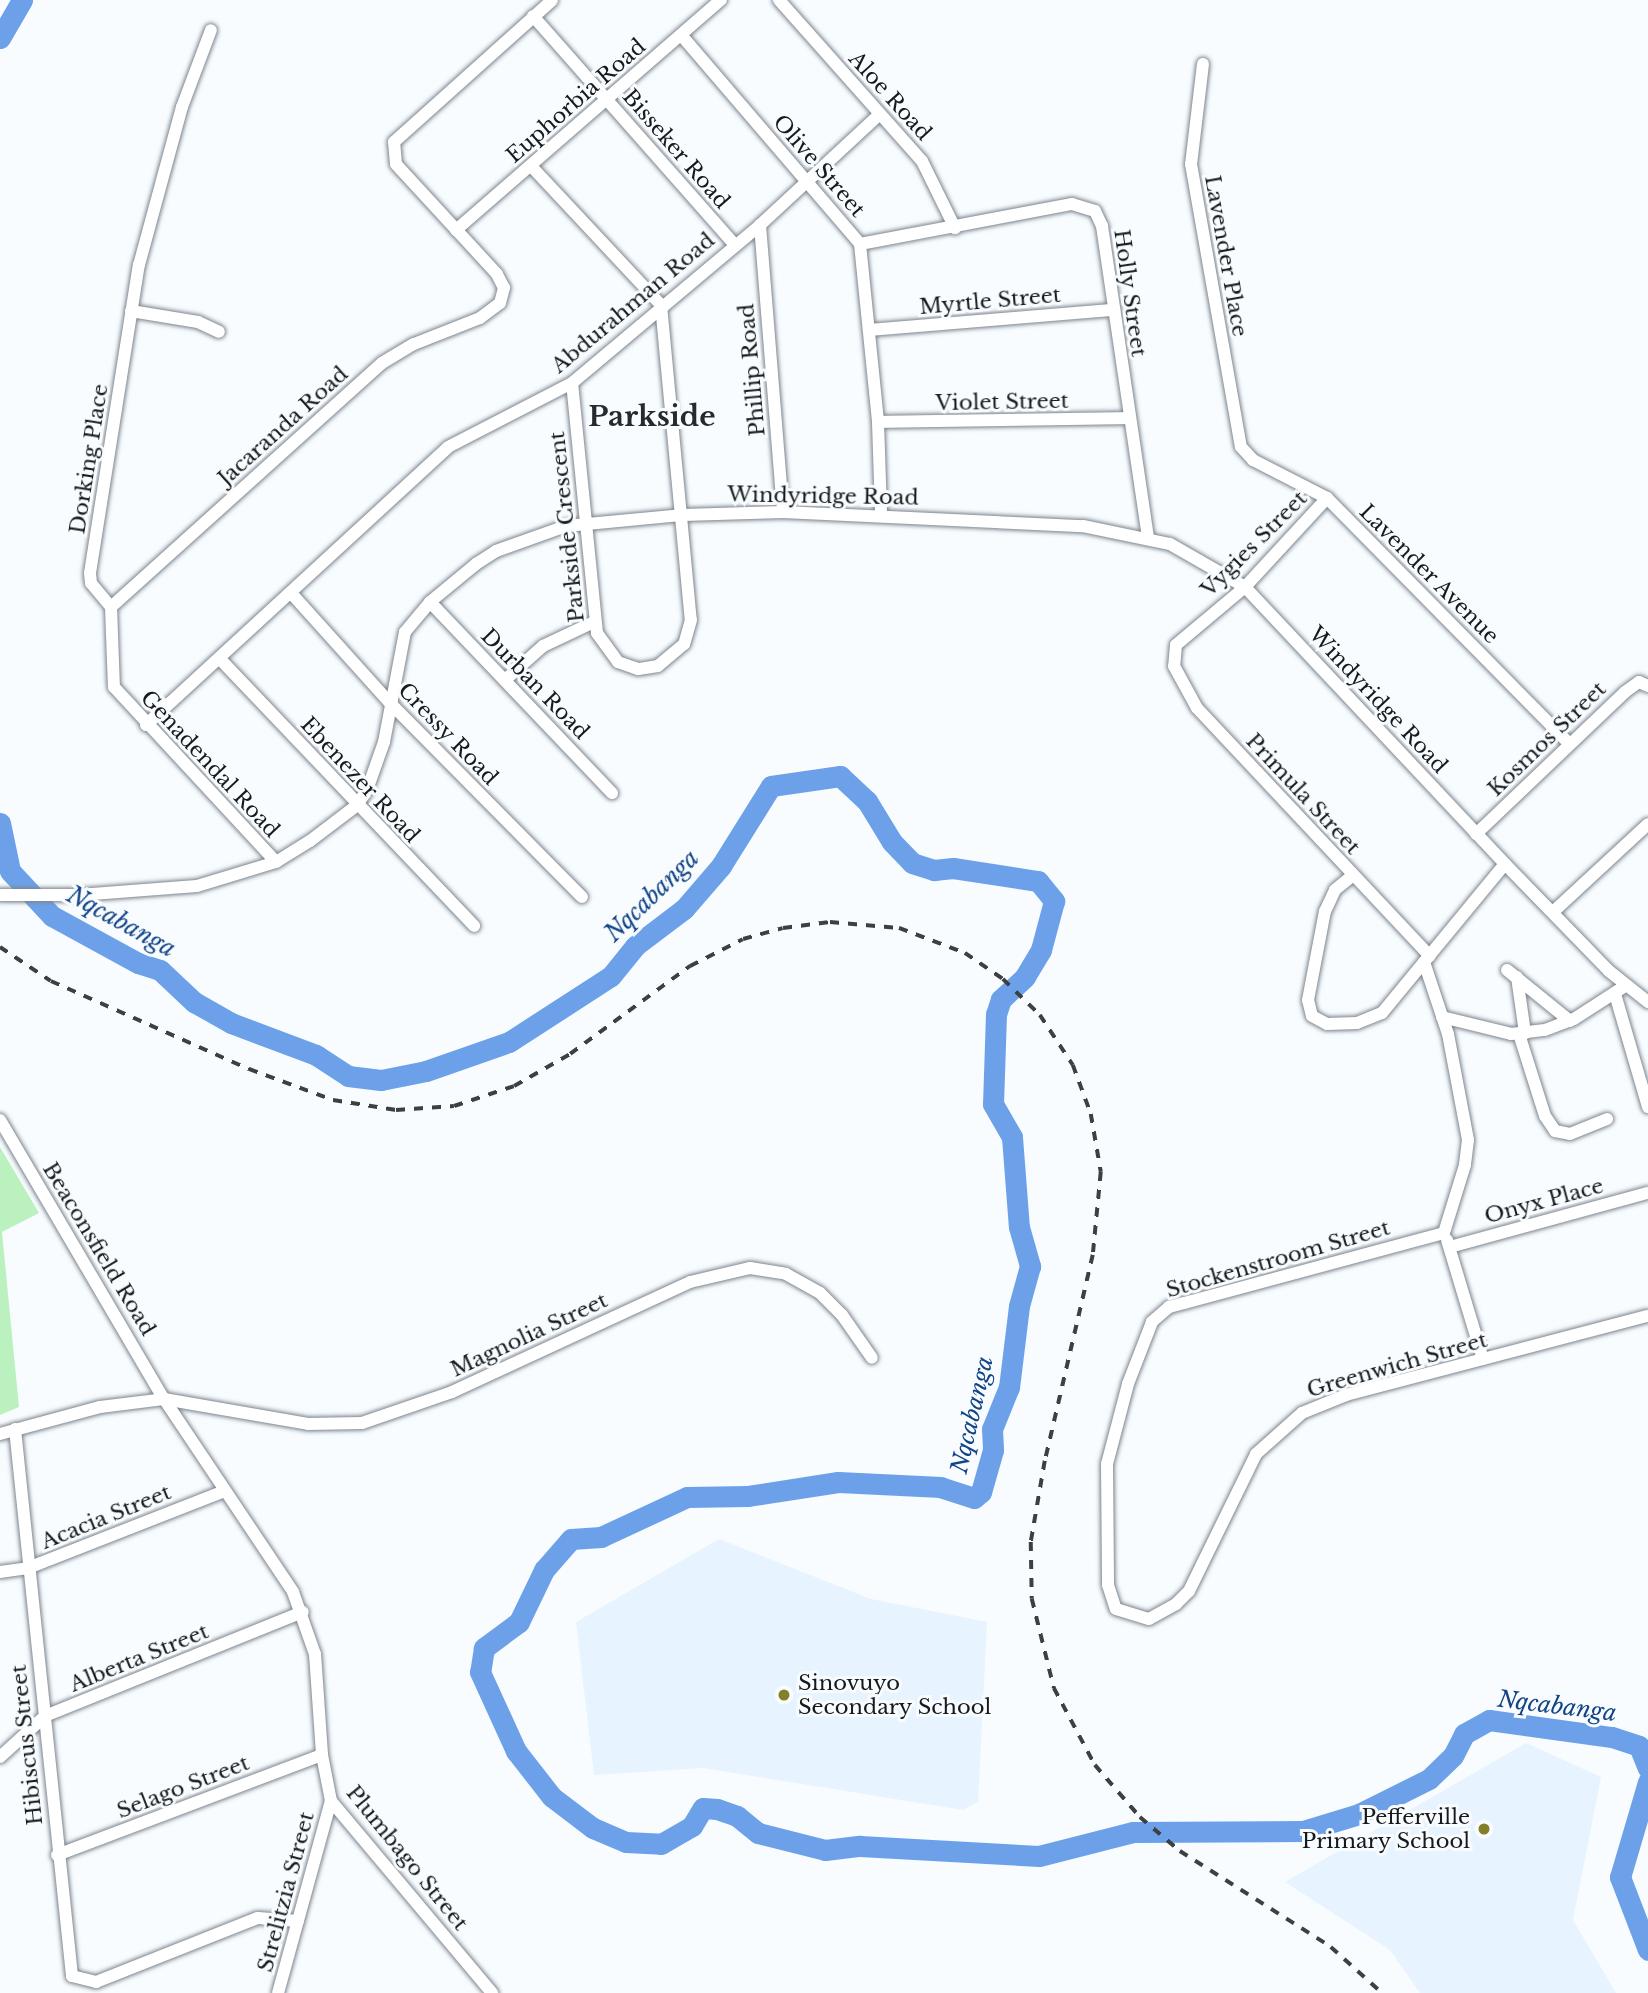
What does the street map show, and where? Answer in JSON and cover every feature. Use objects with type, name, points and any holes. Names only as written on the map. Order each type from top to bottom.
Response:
[{"type":"street","points":[[456,230],[397,164],[394,142],[552,0]]},
{"type":"street","name":"Euphorbia Road","points":[[456,230],[721,0]]},
{"type":"street","name":"Aloe Road","points":[[779,0],[936,181],[955,228]]},
{"type":"street","name":"Bisseker Road","points":[[533,16],[734,244]]},
{"type":"street","name":"Dorking Place","points":[[111,607],[91,583],[90,573],[131,311],[144,243],[182,107],[211,30]]},
{"type":"street","name":"Olive Street","points":[[682,36],[860,244],[878,422],[881,514]]},
{"type":"street","name":"Lavender Place","points":[[1203,64],[1190,149],[1193,180],[1238,437],[1245,454]]},
{"type":"street","name":"Abdurahman Road","points":[[146,725],[448,447],[572,383],[661,305],[760,225],[880,114]]},
{"type":"street","points":[[531,166],[661,305]]},
{"type":"street","name":"Holly Street","points":[[860,244],[1072,204],[1090,206],[1102,226],[1128,418],[1148,538]]},
{"type":"street","name":"Phillip Road","points":[[760,225],[783,512]]},
{"type":"street","name":"Jacaranda Road","points":[[111,607],[382,363],[414,344],[480,318],[500,303],[504,288],[497,274],[456,230]]},
{"type":"street","name":"Parkside Crescent","points":[[572,383],[594,622],[603,647],[627,666],[658,666],[677,653],[691,620],[661,305]]},
{"type":"street","name":"Myrtle Street","points":[[869,330],[1114,310]]},
{"type":"street","points":[[131,311],[198,322],[219,332]]},
{"type":"street","name":"Violet Street","points":[[878,422],[1128,418]]},
{"type":"street","name":"Lavender Avenue","points":[[1245,454],[1327,498],[1569,743]]},
{"type":"street","name":"Vygies Street","points":[[1175,645],[1244,587],[1327,498]]},
{"type":"street","name":"Windyridge Road","points":[[0,895],[79,895],[197,886],[276,862],[356,806],[367,790],[392,705],[405,632],[430,602],[496,551],[585,523],[683,515],[783,512],[881,514],[1083,526],[1148,538],[1185,551],[1244,587],[1553,912],[1620,990],[1648,1002]]},
{"type":"street","name":"Cressy Road","points":[[291,593],[392,705],[582,897]]},
{"type":"street","name":"Durban Road","points":[[430,602],[612,793]]},
{"type":"street","name":"Genadendal Road","points":[[111,607],[114,687],[146,725],[276,862]]},
{"type":"street","points":[[505,680],[542,646],[594,622]]},
{"type":"street","name":"Primula Street","points":[[1175,645],[1177,675],[1197,708],[1427,959]]},
{"type":"street","name":"Ebenezer Road","points":[[219,659],[356,806],[474,926]]},
{"type":"street","name":"Kosmos Street","points":[[1476,834],[1634,684],[1648,686]]},
{"type":"street","points":[[1553,912],[1648,824]]},
{"type":"street","points":[[1352,876],[1335,890],[1320,927],[1308,1000],[1312,1016],[1337,1025],[1370,1019],[1395,1001],[1505,864]]},
{"type":"street","points":[[1427,959],[1442,1017],[1468,1153],[1444,1233],[1483,1359]]},
{"type":"street","points":[[1570,1021],[1512,974],[1522,1033],[1545,1116],[1555,1131],[1570,1134],[1607,1119]]},
{"type":"street","points":[[1442,1017],[1522,1033],[1570,1021],[1620,990],[1648,1107]]},
{"type":"street","name":"Beaconsfield Road","points":[[0,1120],[164,1399]]},
{"type":"street","name":"Onyx Place","points":[[1450,1247],[1648,1193]]},
{"type":"street","name":"Stockenstroom Street","points":[[1176,1604],[1158,1616],[1137,1618],[1116,1609],[1108,1585],[1107,1464],[1132,1372],[1152,1322],[1176,1305],[1444,1233]]},
{"type":"street","name":"Magnolia Street","points":[[0,1434],[126,1402],[164,1399],[308,1424],[362,1423],[452,1392],[690,1282],[750,1268],[786,1274],[820,1293],[842,1315],[872,1358]]},
{"type":"street","name":"Greenwich Street","points":[[1176,1604],[1197,1580],[1245,1471],[1285,1425],[1346,1395],[1648,1316]]},
{"type":"street","name":"Plumbago Street","points":[[164,1399],[285,1578],[303,1612],[315,1654],[322,1755],[331,1801],[492,1993]]},
{"type":"street","name":"Hibiscus Street","points":[[15,1429],[68,1969],[87,1983],[108,1978],[248,1921],[271,1917],[298,1921]]},
{"type":"street","name":"Acacia Street","points":[[0,1572],[28,1568],[224,1491]]},
{"type":"street","name":"Alberta Street","points":[[0,1757],[45,1716],[303,1612]]},
{"type":"street","name":"Selago Street","points":[[57,1855],[322,1755]]},
{"type":"street","name":"Strelitzia Street","points":[[278,1993],[331,1801]]},
{"type":"shaded area","name":"Sinovuyo Secondary School","points":[[719,1539],[871,1599],[987,1622],[978,1802],[963,1810],[703,1768],[594,1775],[576,1622]]},
{"type":"shaded area","name":"Pefferville Primary School","points":[[1526,1743],[1601,1777],[1573,1920],[1616,1993],[1420,1993],[1390,1950],[1285,1882]]},
{"type":"green space","points":[[0,1147],[39,1213],[2,1232],[19,1407],[0,1415]]},
{"type":"waterway","name":"Nqcabanga","points":[[0,38],[22,0]]},
{"type":"waterway","name":"Nqcabanga","points":[[0,823],[10,871],[52,916],[138,963],[160,970],[194,1002],[231,1023],[316,1055],[348,1076],[381,1080],[426,1071],[509,1042],[611,976],[635,946],[684,909],[721,866],[771,786],[840,776],[867,801],[892,842],[912,863],[934,870],[953,868],[1038,881],[1054,901],[1041,950],[1025,977],[1001,999],[996,1014],[993,1104],[1012,1137],[1019,1227],[1030,1266],[1019,1306],[1009,1387],[992,1429],[993,1450],[981,1492],[974,1498],[941,1487],[838,1482],[748,1496],[687,1497],[601,1537],[571,1539],[544,1570],[519,1622],[484,1648],[480,1672],[516,1751],[552,1797],[593,1828],[626,1842],[661,1844],[692,1826],[703,1808],[717,1809],[737,1816],[758,1833],[825,1850],[860,1846],[1039,1856],[1133,1832],[1303,1831],[1359,1814],[1429,1779],[1453,1756],[1464,1734],[1489,1720],[1612,1737],[1639,1746],[1648,1768]]},
{"type":"waterway","name":"Nqcabanga","points":[[1648,1782],[1620,1877],[1648,1950]]},
{"type":"railway","points":[[0,947],[51,981],[249,1069],[333,1100],[396,1110],[454,1106],[514,1086],[570,1054],[690,966],[743,939],[783,928],[830,922],[899,928],[965,953],[1003,979],[1040,1015],[1073,1065],[1091,1114],[1101,1172],[1093,1255],[1045,1461],[1031,1542],[1032,1599],[1054,1688],[1095,1765],[1140,1817],[1180,1851],[1331,1947],[1382,1993]]},
{"type":"place","name":"Sinovuyo Secondary School","points":[[784,1695]]},
{"type":"place","name":"Pefferville Primary School","points":[[1484,1829]]},
{"type":"district","name":"Parkside","points":[[652,417]]}]
